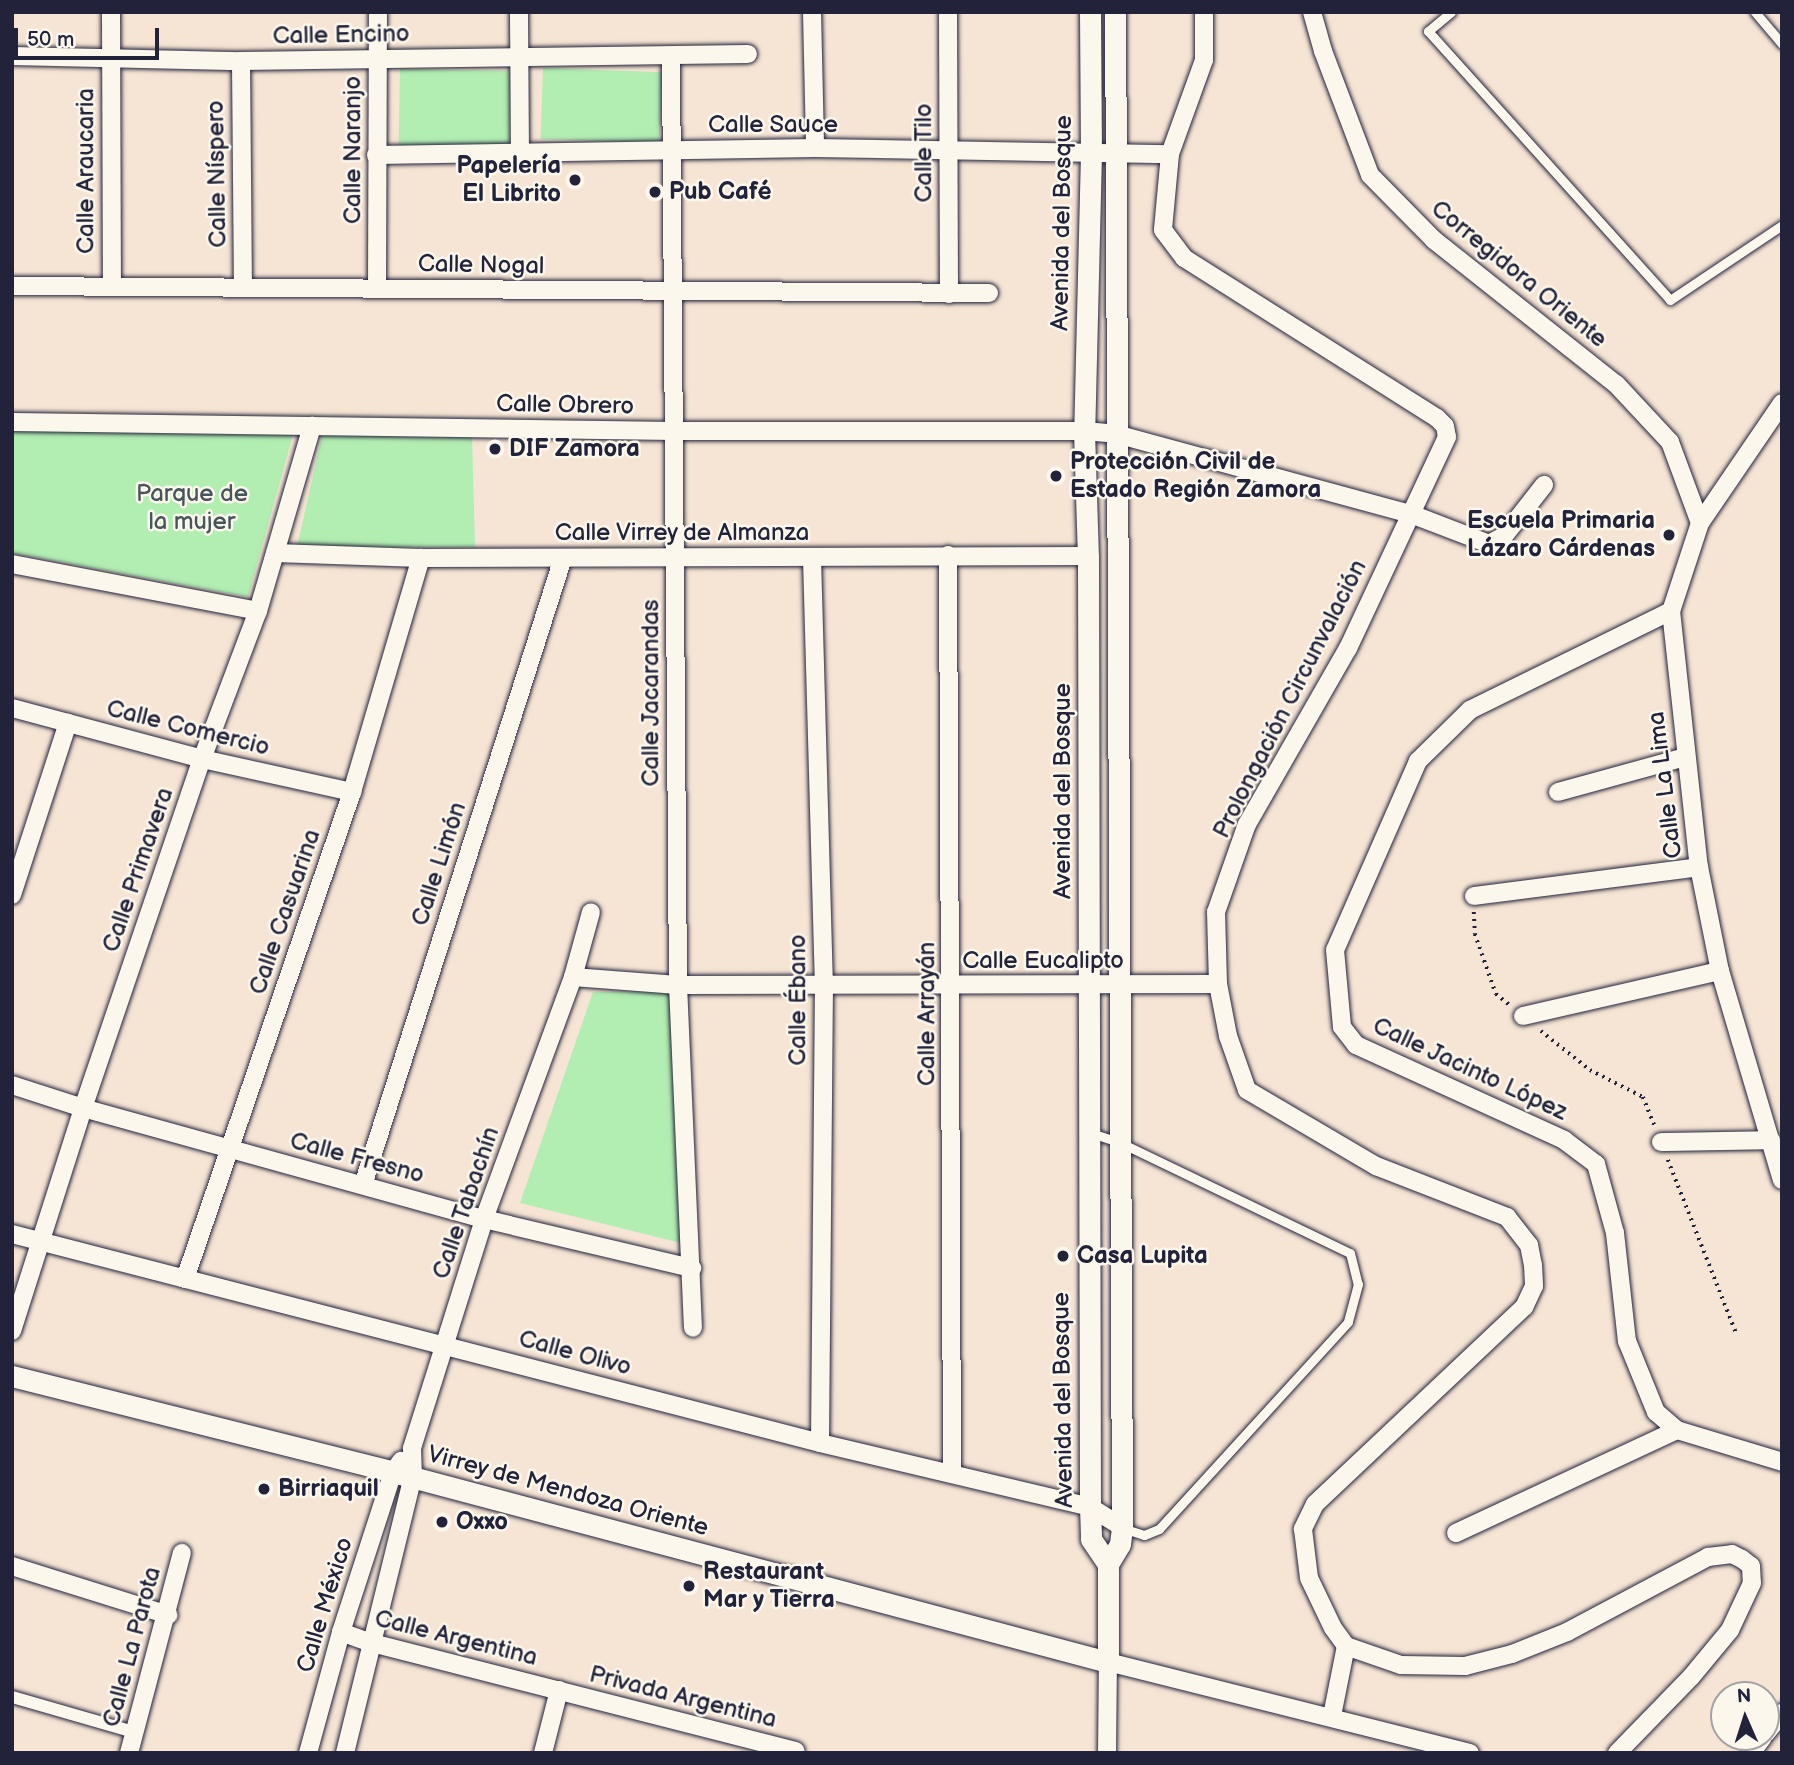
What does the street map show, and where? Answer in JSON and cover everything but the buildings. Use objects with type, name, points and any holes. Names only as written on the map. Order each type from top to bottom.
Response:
[{"type":"street","name":"Calle Araucaria","points":[[111,12],[112,287]]},
{"type":"street","name":"Calle Naranjo","points":[[377,288],[378,12]]},
{"type":"street","points":[[519,12],[520,152]]},
{"type":"street","points":[[812,12],[815,148]]},
{"type":"street","name":"Calle Tilo","points":[[948,12],[949,294]]},
{"type":"street","name":"Avenida del Bosque","points":[[1090,12],[1091,153],[1084,431],[1088,556],[1090,1507],[1091,1539],[1108,1564]]},
{"type":"street","name":"Avenida del Bosque","points":[[1107,1753],[1108,1564],[1120,1544],[1122,1527],[1115,12]]},
{"type":"street","points":[[1170,154],[1204,60],[1204,12]]},
{"type":"street","name":"Corregidora Oriente","points":[[1312,12],[1323,51],[1370,175],[1434,240],[1616,384],[1670,442],[1700,523]]},
{"type":"street","name":"Calle Encino","points":[[12,57],[241,61],[748,54]]},
{"type":"street","name":"Calle Jacarandas","points":[[671,57],[674,150],[678,985],[693,1328]]},
{"type":"street","name":"Calle Níspero","points":[[241,61],[243,286]]},
{"type":"street","name":"Calle Sauce","points":[[376,155],[815,148],[1170,154]]},
{"type":"street","name":"Prolongación Circunvalación","points":[[1170,154],[1163,230],[1184,258],[1445,426],[1447,437],[1348,648],[1247,824],[1216,912],[1218,984],[1228,1036],[1247,1090],[1376,1166],[1507,1217],[1529,1245],[1533,1265],[1534,1286],[1524,1307],[1364,1454],[1306,1517],[1303,1529],[1309,1578],[1333,1628],[1346,1646]]},
{"type":"street","name":"Calle Nogal","points":[[12,286],[989,293]]},
{"type":"street","name":"Calle La Lima","points":[[1782,403],[1700,523],[1671,611],[1699,867],[1720,971],[1782,1180]]},
{"type":"street","name":"Calle Obrero","points":[[12,422],[674,431],[1084,431],[1116,435],[1411,514],[1489,544],[1504,536],[1544,485]]},
{"type":"street","name":"Calle Primavera","points":[[12,1331],[83,1108],[202,758],[258,611],[312,426]]},
{"type":"street","name":"Calle Virrey de Almanza","points":[[275,553],[421,558],[1088,556]]},
{"type":"street","name":"Calle Arrayán","points":[[948,555],[952,1473]]},
{"type":"street","name":"Calle Casuarina","points":[[186,1279],[228,1149],[352,792],[421,558]]},
{"type":"street","name":"Calle Limón","points":[[363,1185],[563,558]]},
{"type":"street","name":"Calle Ébano","points":[[812,558],[824,983],[820,1443]]},
{"type":"street","points":[[12,564],[258,611]]},
{"type":"street","name":"Calle Jacinto López","points":[[1671,611],[1470,710],[1418,761],[1335,950],[1342,1027],[1356,1045],[1564,1140],[1596,1164],[1615,1233],[1627,1341],[1656,1412],[1676,1430]]},
{"type":"street","name":"Calle Comercio","points":[[12,708],[202,758],[352,792]]},
{"type":"street","points":[[12,895],[68,723]]},
{"type":"street","points":[[1558,792],[1685,757]]},
{"type":"street","points":[[1474,896],[1699,867]]},
{"type":"street","name":"Calle Tabachín","points":[[403,1474],[484,1219],[573,977],[591,912]]},
{"type":"street","points":[[1523,1016],[1720,971]]},
{"type":"street","name":"Calle Eucalipto","points":[[573,977],[678,985],[1218,984]]},
{"type":"street","name":"Calle Fresno","points":[[12,1084],[83,1108],[484,1219],[692,1268]]},
{"type":"street","points":[[1661,1142],[1771,1140]]},
{"type":"street","name":"Calle Olivo","points":[[12,1234],[40,1244],[446,1344],[820,1443],[1090,1507],[1122,1527]]},
{"type":"street","name":"Virrey de Mendoza Oriente","points":[[12,1377],[403,1474],[1108,1662]]},
{"type":"street","points":[[1456,1533],[1676,1430],[1782,1462]]},
{"type":"street","points":[[345,1753],[372,1643],[403,1474]]},
{"type":"street","name":"Calle México","points":[[307,1753],[341,1632],[403,1474]]},
{"type":"street","name":"Calle La Parota","points":[[129,1753],[168,1615],[182,1553]]},
{"type":"street","points":[[1332,1716],[1346,1646],[1401,1665],[1465,1666],[1513,1654],[1567,1633],[1708,1557],[1732,1555],[1742,1559],[1751,1566],[1752,1583],[1730,1630],[1691,1677],[1617,1753]]},
{"type":"street","points":[[12,1566],[168,1615]]},
{"type":"street","name":"Calle Argentina","points":[[341,1632],[372,1643],[559,1690]]},
{"type":"street","points":[[1108,1662],[1332,1716],[1470,1753]]},
{"type":"street","points":[[543,1753],[559,1690]]},
{"type":"street","name":"Privada Argentina","points":[[559,1690],[794,1751]]},
{"type":"street","points":[[12,1697],[134,1732]]},
{"type":"lane","points":[[1451,12],[1428,31],[1670,299],[1782,225]]},
{"type":"lane","points":[[1755,12],[1782,44]]},
{"type":"lane","points":[[1089,1132],[1119,1142],[1350,1253],[1358,1284],[1349,1322],[1159,1529],[1144,1535],[1122,1527]]},
{"type":"path","points":[[1474,896],[1475,934],[1496,994],[1590,1070],[1643,1097],[1737,1335]]},
{"type":"green space","points":[[543,68],[662,72],[659,143],[541,139]]},
{"type":"green space","points":[[400,69],[510,71],[509,148],[399,146]]},
{"type":"green space","name":"Parque de la mujer","points":[[12,430],[294,431],[248,597],[12,553]]},
{"type":"green space","points":[[323,431],[472,437],[475,547],[297,547]]},
{"type":"green space","points":[[676,991],[681,1243],[520,1203],[593,992]]},
{"type":"place","name":"Papelería El Librito","points":[[575,180]]},
{"type":"place","name":"Pub Café","points":[[655,192]]},
{"type":"place","name":"DIF Zamora","points":[[495,449]]},
{"type":"place","name":"Protección Civil de Estado Región Zamora","points":[[1056,476]]},
{"type":"place","name":"Escuela Primaria Lázaro Cárdenas","points":[[1669,535]]},
{"type":"place","name":"Casa Lupita","points":[[1063,1256]]},
{"type":"place","name":"Birriaquil","points":[[264,1489]]},
{"type":"place","name":"Oxxo","points":[[442,1522]]},
{"type":"place","name":"Restaurant Mar y Tierra","points":[[689,1586]]}]
